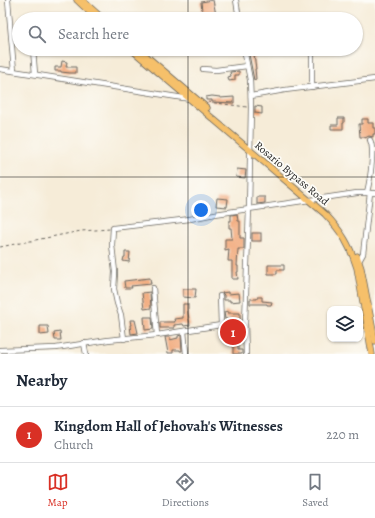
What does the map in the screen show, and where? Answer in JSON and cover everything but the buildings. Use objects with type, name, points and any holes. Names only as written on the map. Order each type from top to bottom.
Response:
[{"type":"main road","points":[[77,0],[90,12]]},
{"type":"main road","points":[[82,0],[95,12]]},
{"type":"main road","name":"Rosario Bypass Road","points":[[139,56],[336,220],[350,241],[359,261],[375,341]]},
{"type":"main road","name":"Rosario Bypass Road","points":[[146,56],[198,100],[250,148]]},
{"type":"main road","name":"Rosario Bypass Road","points":[[312,200],[338,228],[348,244],[353,256],[357,268],[372,354]]},
{"type":"street","points":[[8,0],[12,47]]},
{"type":"street","points":[[236,0],[238,12]]},
{"type":"street","points":[[13,56],[14,71]]},
{"type":"street","points":[[34,56],[35,74]]},
{"type":"street","points":[[245,56],[250,80],[251,96],[245,323],[246,354]]},
{"type":"street","points":[[312,56],[312,86]]},
{"type":"street","points":[[203,69],[216,70],[247,66]]},
{"type":"street","points":[[0,69],[190,99]]},
{"type":"street","points":[[251,96],[312,86],[375,79]]},
{"type":"street","points":[[359,261],[362,254],[371,193],[370,180],[373,146],[370,140]]},
{"type":"street","points":[[124,339],[121,315],[114,289],[115,272],[112,245],[113,228],[177,221],[357,193],[371,193]]},
{"type":"street","points":[[153,288],[157,335]]},
{"type":"street","points":[[220,296],[221,325]]},
{"type":"street","points":[[0,350],[56,348],[84,343],[245,323]]},
{"type":"street","points":[[184,331],[186,354]]},
{"type":"street","points":[[84,343],[86,354]]},
{"type":"path","points":[[198,100],[214,104],[251,107]]},
{"type":"path","points":[[0,247],[81,231],[113,228]]},
{"type":"place","name":"Kingdom Hall of Jehovah's Witnesses","points":[[233,332]]}]
